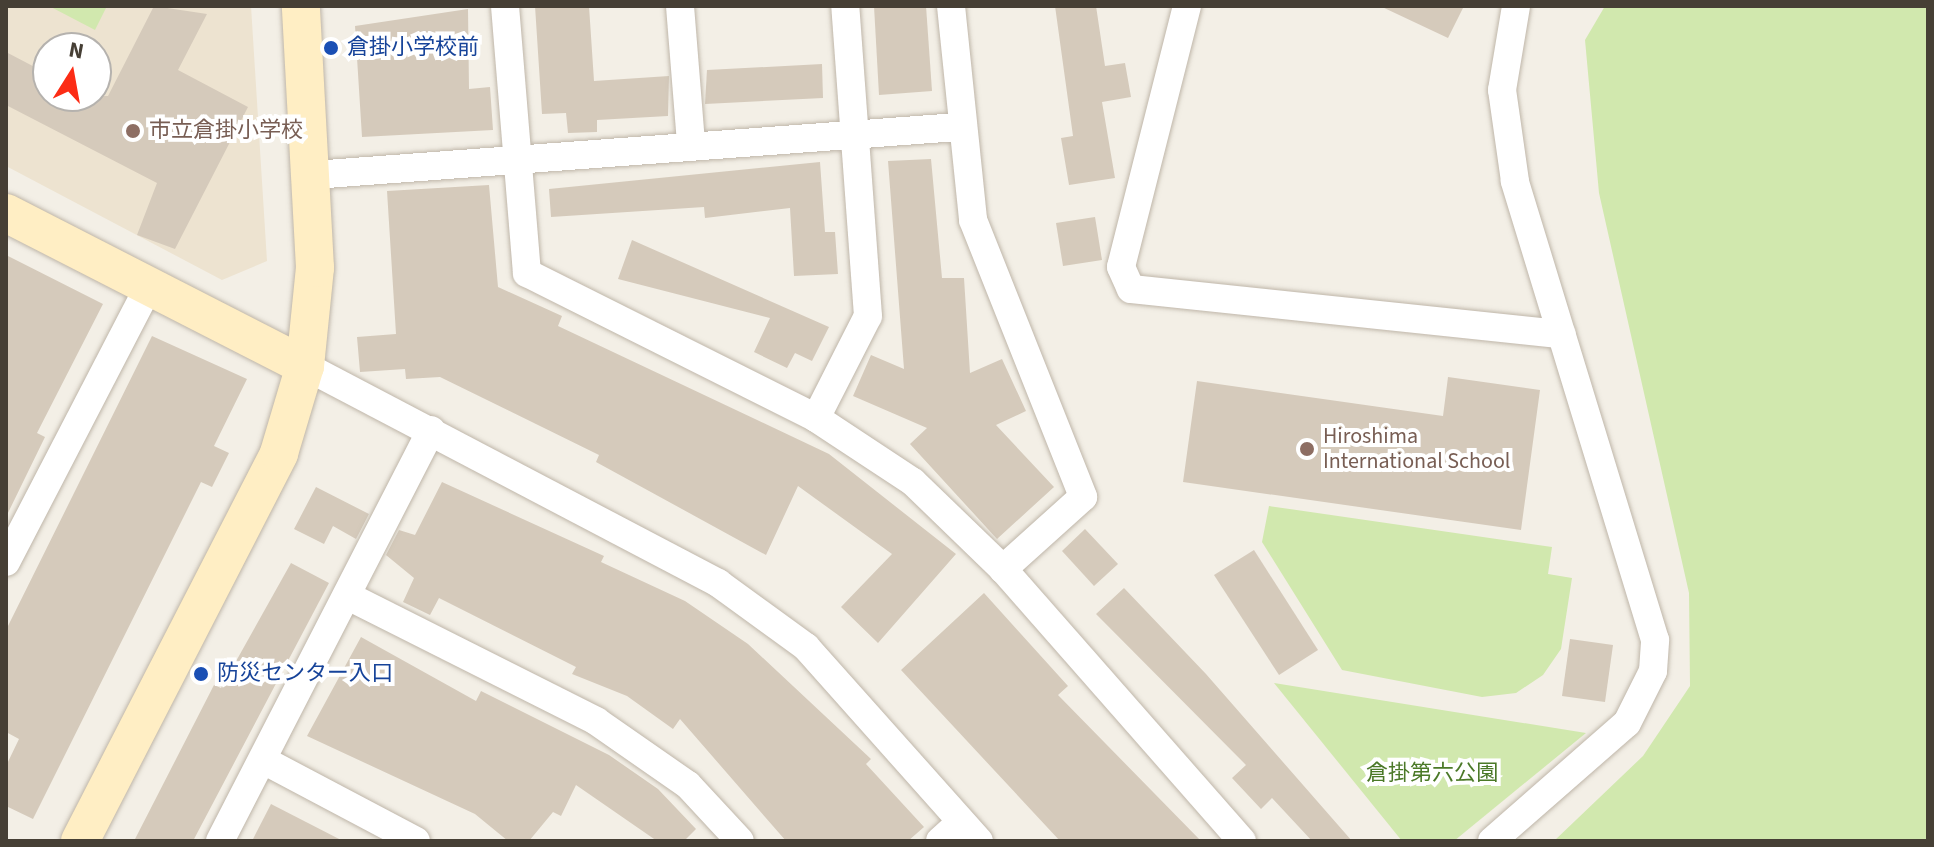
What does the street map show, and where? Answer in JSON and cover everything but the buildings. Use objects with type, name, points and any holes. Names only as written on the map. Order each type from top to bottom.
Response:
[{"type":"street","points":[[80,841],[279,453],[305,366],[315,268],[313,175],[301,6]]},
{"type":"street","points":[[505,6],[527,273],[816,418],[913,482],[1003,569],[1242,841]]},
{"type":"street","points":[[680,6],[691,143]]},
{"type":"street","points":[[816,418],[868,316],[845,6]]},
{"type":"street","points":[[951,6],[958,127],[973,220],[1083,497],[1003,569]]},
{"type":"street","points":[[1187,6],[1121,267],[1131,289],[1562,334]]},
{"type":"street","points":[[1492,841],[1627,723],[1653,671],[1649,608],[1515,181],[1502,90],[1516,6]]},
{"type":"street","points":[[313,175],[691,143],[958,127]]},
{"type":"street","points":[[6,213],[431,430],[705,575],[806,647],[970,831],[940,841]]},
{"type":"street","points":[[6,562],[149,286]]},
{"type":"street","points":[[220,841],[431,430]]},
{"type":"street","points":[[348,596],[596,721],[688,785],[740,841]]},
{"type":"street","points":[[263,760],[416,841]]},
{"type":"shaded area","name":"市立倉掛小学校","points":[[6,6],[251,6],[267,261],[222,280],[6,166]]},
{"type":"green space","points":[[49,6],[107,6],[95,30]]},
{"type":"green space","points":[[1605,6],[1928,6],[1928,841],[1554,841],[1643,756],[1690,686],[1689,593],[1599,193],[1585,40]]},
{"type":"green space","points":[[1269,506],[1552,547],[1548,574],[1572,578],[1561,649],[1543,675],[1516,693],[1482,697],[1342,670],[1262,542]]},
{"type":"green space","name":"倉掛第六公園","points":[[1274,683],[1586,733],[1454,841],[1402,841]]},
{"type":"place","name":"倉掛小学校前","points":[[331,48]]},
{"type":"place","name":"市立倉掛小学校","points":[[133,131]]},
{"type":"place","name":"Hiroshima International School","points":[[1307,449]]},
{"type":"place","name":"防災センター入口","points":[[201,674]]}]
